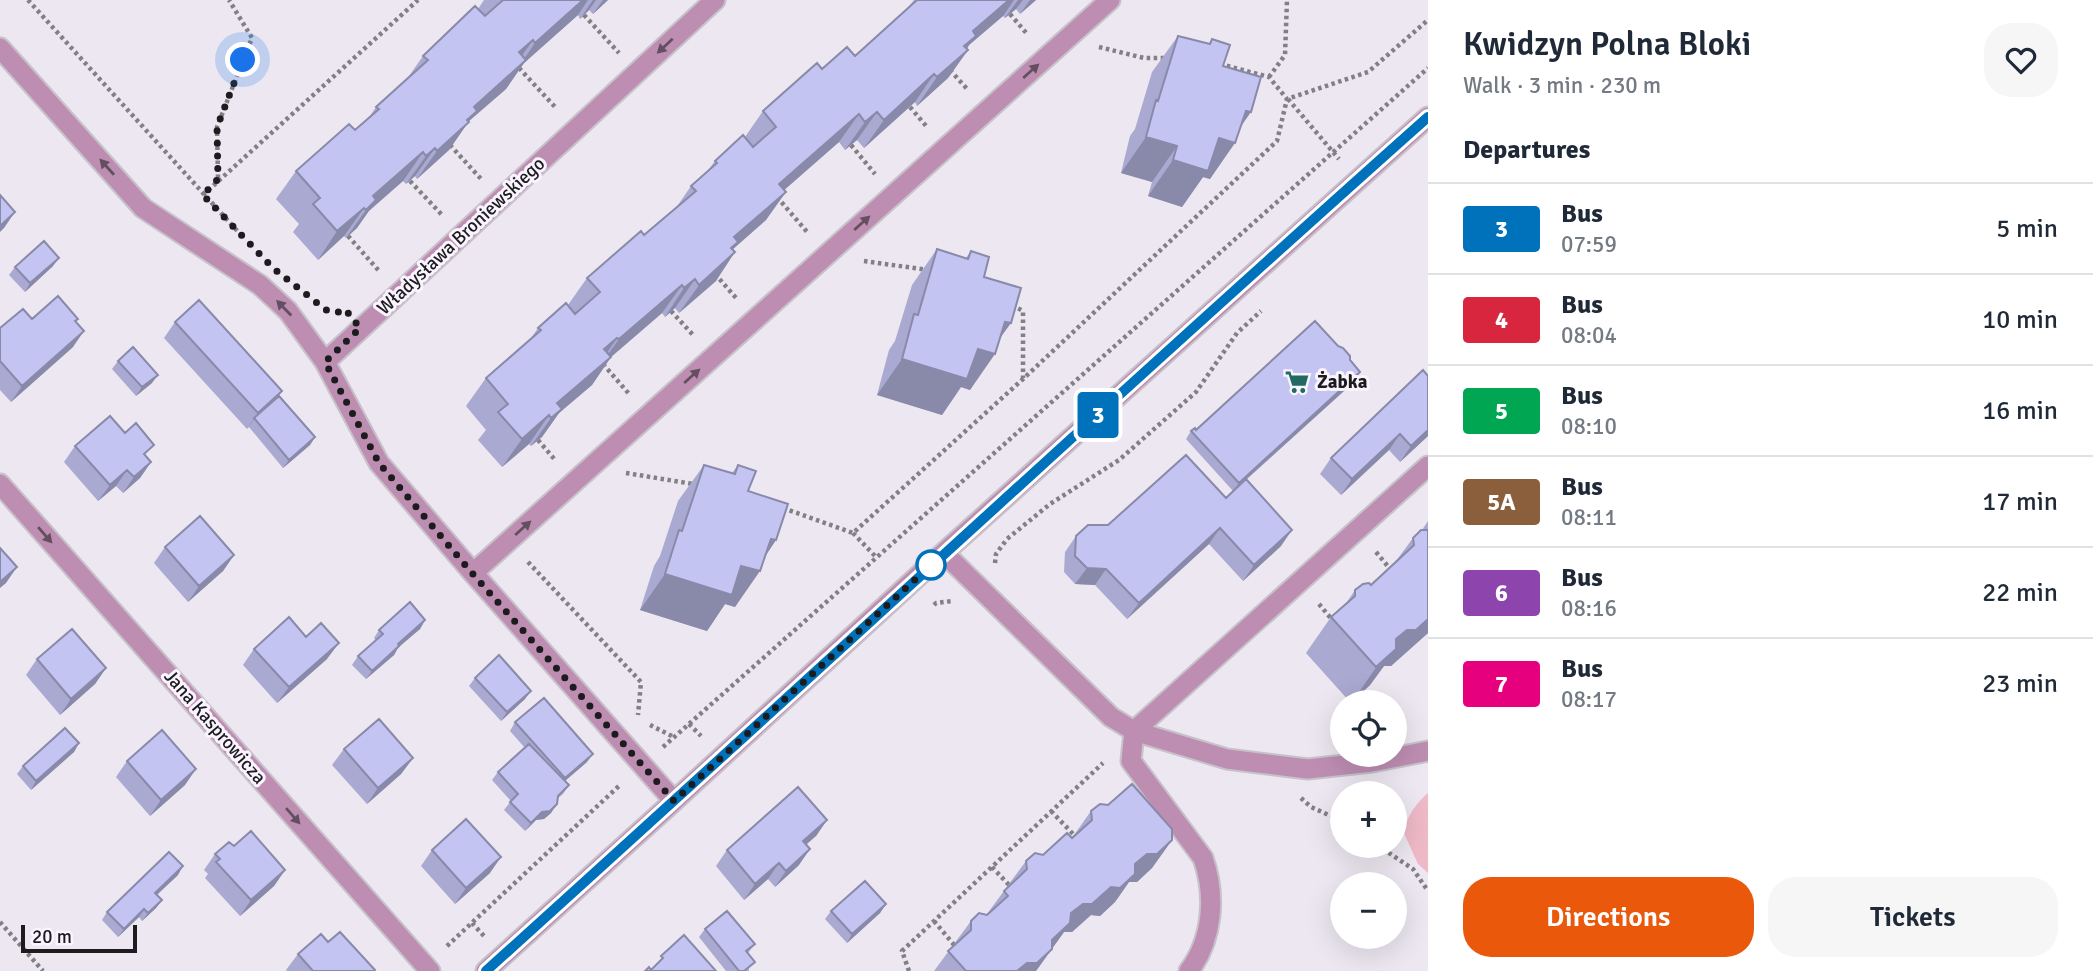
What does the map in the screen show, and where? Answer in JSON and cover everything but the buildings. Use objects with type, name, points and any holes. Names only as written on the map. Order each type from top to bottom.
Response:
[{"type":"street","name":"Władysława Broniewskiego","points":[[325,362],[715,0]]},
{"type":"street","points":[[472,573],[1110,0]]},
{"type":"street","points":[[0,47],[143,208],[260,285],[288,311],[325,362],[379,463],[472,573],[674,801]]},
{"type":"street","points":[[486,971],[1428,117]]},
{"type":"street","points":[[1189,971],[1205,943],[1211,909],[1209,874],[1203,858],[1131,761],[1135,731],[1428,466]]},
{"type":"street","name":"Jana Kasprowicza","points":[[0,484],[428,969]]},
{"type":"street","points":[[944,553],[1111,717],[1135,731],[1227,759],[1307,769],[1373,762],[1428,751]]},
{"type":"path","points":[[28,0],[249,243]]},
{"type":"path","points":[[218,179],[217,127],[252,38],[229,0]]},
{"type":"path","points":[[203,195],[418,0]]},
{"type":"path","points":[[1269,77],[1285,54],[1287,0]]},
{"type":"path","points":[[584,15],[623,58]]},
{"type":"path","points":[[1010,15],[1030,37]]},
{"type":"path","points":[[1287,99],[1368,72],[1428,20]]},
{"type":"path","points":[[1092,45],[1144,58],[1169,58]]},
{"type":"path","points":[[1213,62],[1269,77],[1332,151]]},
{"type":"path","points":[[519,68],[562,114]]},
{"type":"path","points":[[428,969],[643,765],[1428,68]]},
{"type":"path","points":[[950,69],[969,91]]},
{"type":"path","points":[[853,533],[1023,379],[1277,141],[1287,99]]},
{"type":"path","points":[[910,107],[928,128]]},
{"type":"path","points":[[450,145],[485,183]]},
{"type":"path","points":[[851,145],[876,174]]},
{"type":"path","points":[[410,181],[446,219]]},
{"type":"path","points":[[776,197],[810,234]]},
{"type":"path","points":[[348,236],[382,276]]},
{"type":"path","points":[[825,256],[933,271]]},
{"type":"path","points":[[715,273],[738,299]]},
{"type":"path","points":[[1002,299],[1023,311],[1023,379]]},
{"type":"path","points":[[671,310],[695,337]]},
{"type":"path","points":[[603,364],[630,395]]},
{"type":"path","points":[[538,440],[556,461]]},
{"type":"path","points":[[590,467],[699,485]]},
{"type":"path","points":[[774,505],[853,533],[877,558]]},
{"type":"path","points":[[909,971],[902,951],[1135,731]]},
{"type":"path","points":[[1051,811],[1075,836]]},
{"type":"path","points":[[1396,858],[1413,870],[1428,891]]},
{"type":"path","points":[[992,867],[1010,886]]},
{"type":"path","points":[[934,921],[955,946]]},
{"type":"path","points":[[0,922],[43,971]]},
{"type":"shaded area","points":[[1428,793],[1428,873],[1418,864],[1407,840],[1407,820],[1419,801]]},
{"type":"bus line","name":"3","points":[[486,971],[928,567],[1428,117]]},
{"type":"place","name":"Żabka","points":[[1297,382]]},
{"type":"route","points":[[243,60],[217,127],[218,179],[203,195],[273,268],[326,310],[336,313],[345,309],[360,328],[325,362],[379,463],[472,573],[674,801],[931,565]]}]
